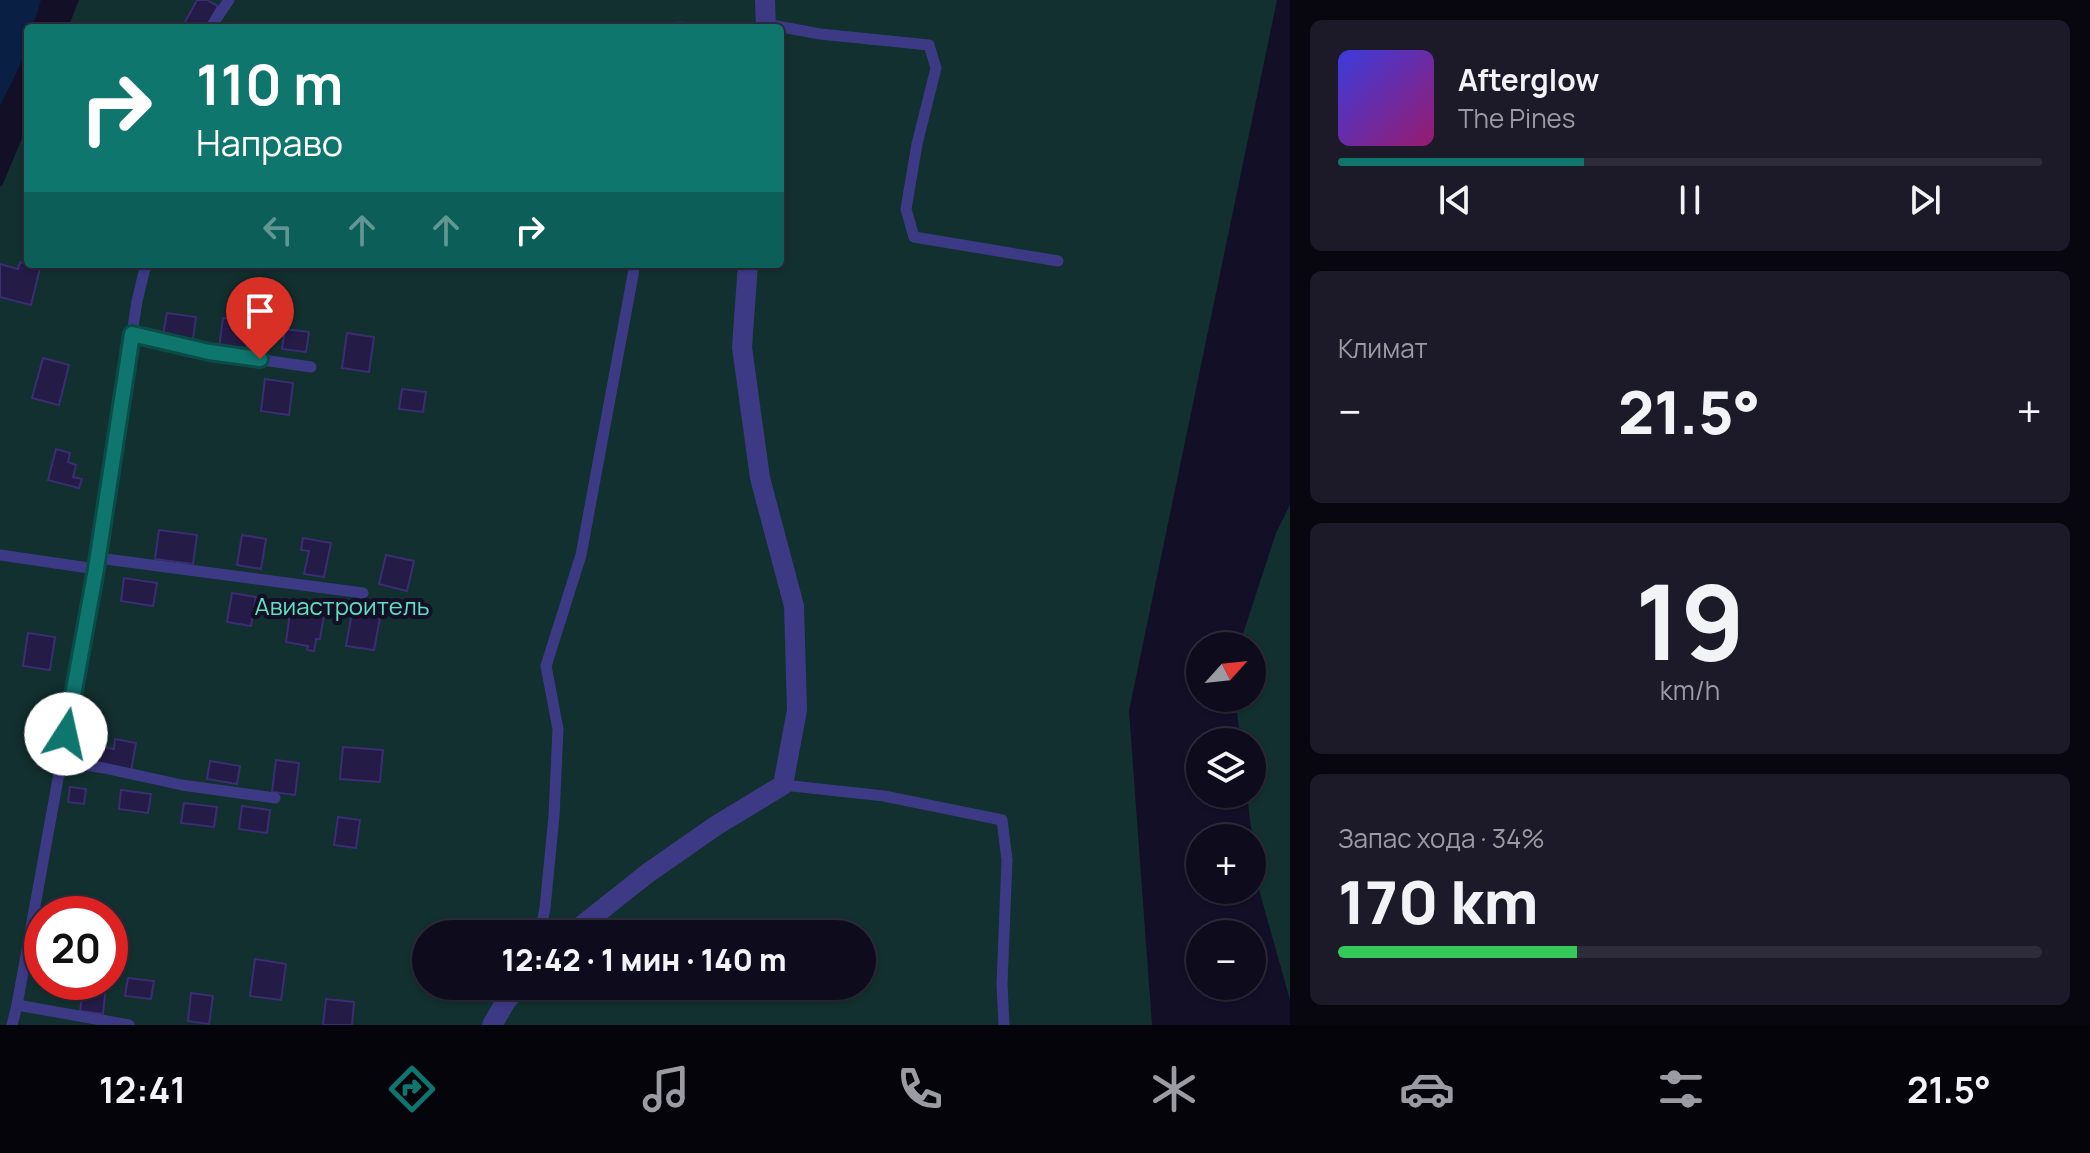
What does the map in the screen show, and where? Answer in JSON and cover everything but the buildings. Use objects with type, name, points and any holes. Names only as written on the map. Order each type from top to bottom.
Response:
[{"type":"street","points":[[765,0],[766,24]]},
{"type":"street","points":[[589,920],[717,825],[783,785],[797,710],[794,606],[760,478],[742,347],[748,268]]},
{"type":"street","points":[[492,1025],[507,1000]]},
{"type":"lane","points":[[213,24],[229,0]]},
{"type":"lane","points":[[784,29],[929,45],[936,68],[917,144],[906,209],[914,237],[1058,261]]},
{"type":"lane","points":[[12,1025],[97,564],[132,334],[145,268]]},
{"type":"lane","points":[[543,920],[554,816],[558,729],[546,666],[581,555],[634,268]]},
{"type":"lane","points":[[132,334],[209,352],[311,367]]},
{"type":"lane","points":[[0,555],[363,593]]},
{"type":"lane","points":[[61,761],[182,785],[275,798]]},
{"type":"lane","points":[[783,785],[884,796],[1002,820],[1007,860],[1002,984],[1004,1025]]},
{"type":"lane","points":[[17,1005],[129,1025]]},
{"type":"green space","name":"Авиастроитель","points":[[79,0],[1277,0],[1129,711],[1152,1025],[0,1025],[0,186],[24,134],[24,268],[784,268],[784,24],[70,24]]},
{"type":"green space","points":[[1290,505],[1290,1000],[1263,904],[1266,904],[1266,824],[1251,824],[1249,808],[1266,808],[1266,728],[1239,728],[1237,712],[1266,712],[1266,632],[1244,632],[1276,533]]},
{"type":"water","points":[[0,0],[41,0],[33,24],[24,24],[22,58],[0,106]]},
{"type":"route","points":[[66,734],[96,569],[132,334],[209,352],[260,359]]}]
